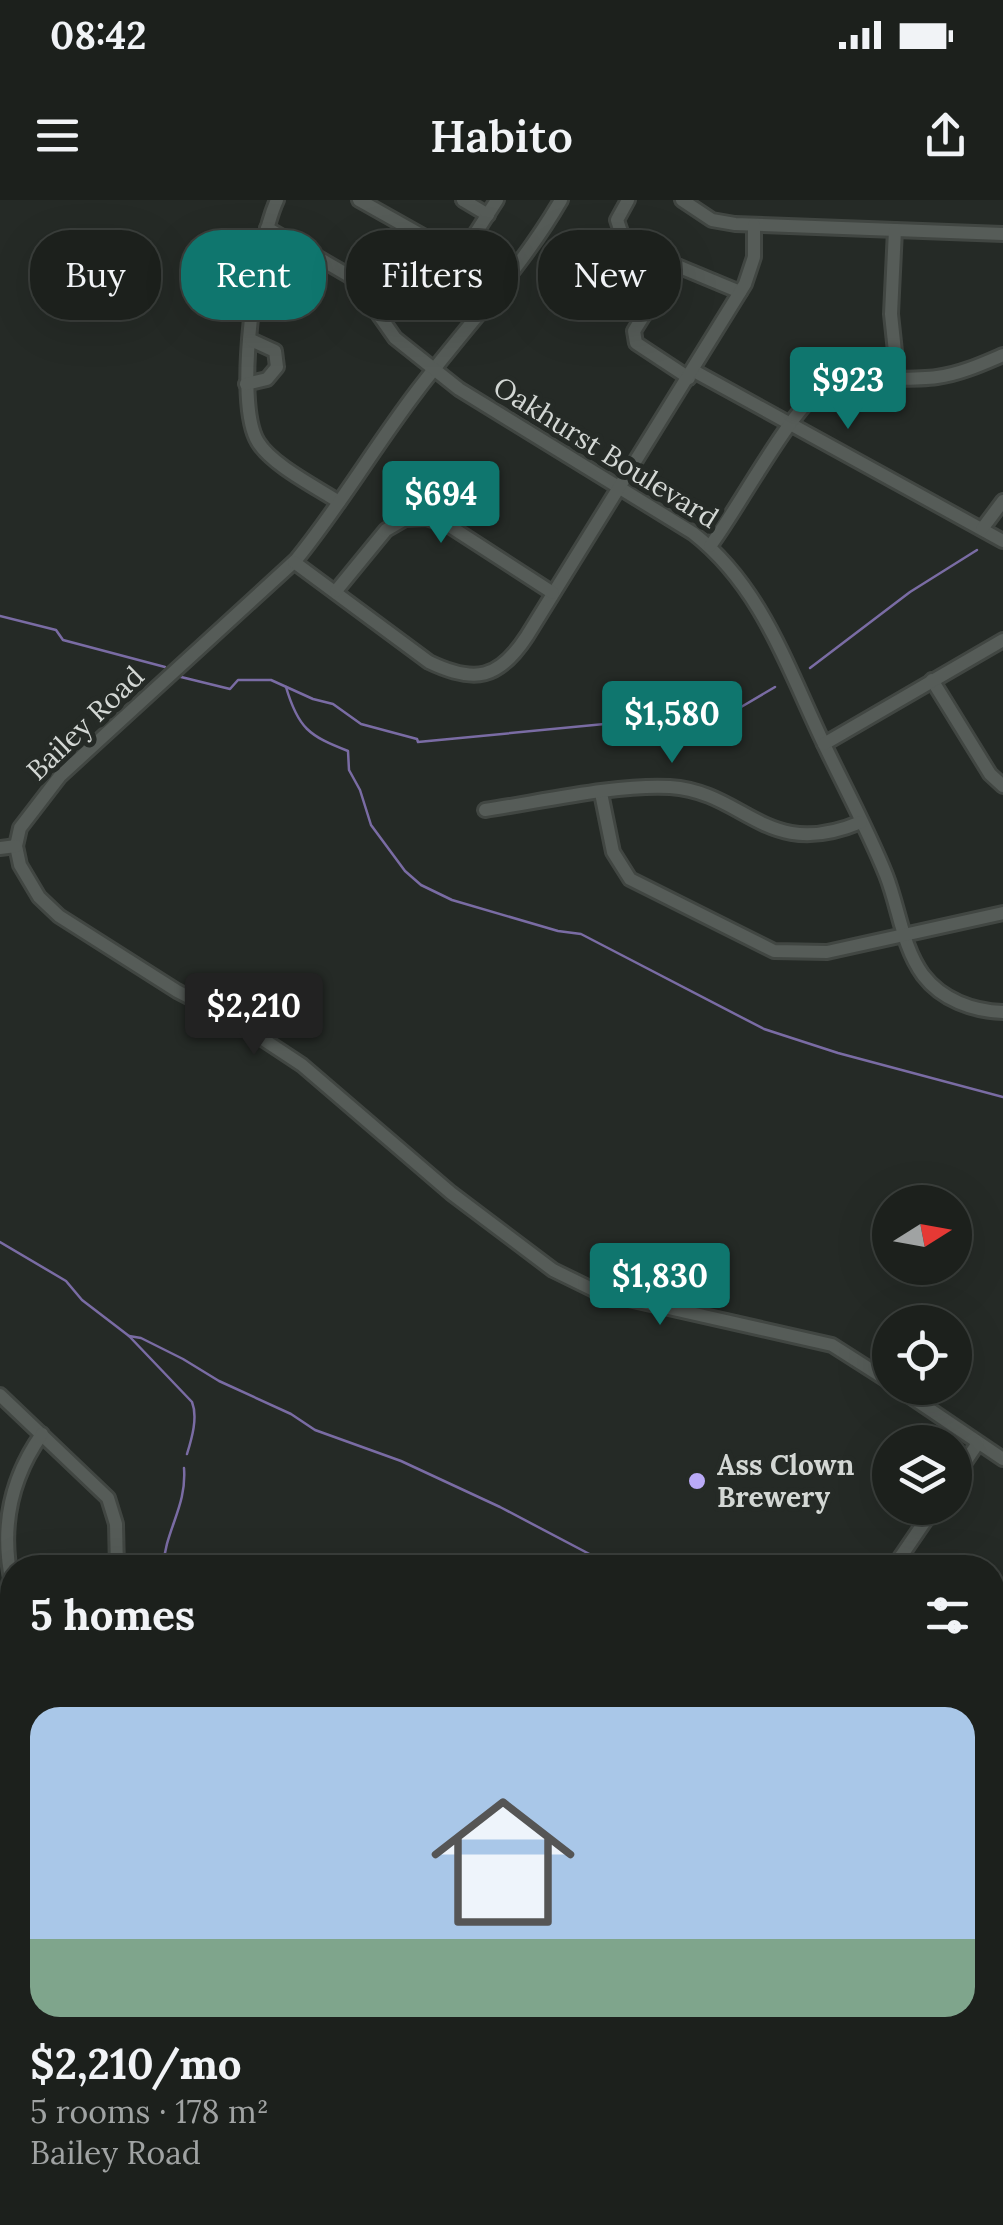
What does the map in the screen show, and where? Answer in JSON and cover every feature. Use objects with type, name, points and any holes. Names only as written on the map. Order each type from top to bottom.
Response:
[{"type":"street","points":[[277,200],[267,228],[246,384],[252,430],[263,449],[339,502]]},
{"type":"street","points":[[359,200],[414,230]]},
{"type":"street","points":[[464,200],[488,214]]},
{"type":"street","points":[[478,230],[497,200]]},
{"type":"street","name":"Bailey Road","points":[[518,261],[561,200]]},
{"type":"street","points":[[620,230],[617,220],[628,200]]},
{"type":"street","points":[[682,200],[712,220],[754,225],[1003,234]]},
{"type":"street","points":[[294,562],[430,662],[452,673],[470,676],[490,672],[508,662],[740,292],[752,269],[754,225]]},
{"type":"street","name":"Oakhurst Boulevard","points":[[267,228],[354,278],[396,338],[459,389],[710,546],[738,574],[755,600],[861,822],[893,892],[916,962],[932,986],[970,1008],[1003,1012]]},
{"type":"street","points":[[895,230],[890,314],[898,380]]},
{"type":"street","points":[[681,267],[740,292]]},
{"type":"street","name":"Bailey Road","points":[[16,846],[20,828],[60,776],[294,562],[473,320]]},
{"type":"street","points":[[641,320],[634,331],[636,344],[1003,541]]},
{"type":"street","points":[[246,384],[268,379],[277,367],[270,346],[251,340]]},
{"type":"street","points":[[710,546],[790,424],[806,402],[822,390],[847,382],[940,377],[1003,356]]},
{"type":"street","points":[[982,530],[1003,501]]},
{"type":"street","points":[[336,591],[386,530],[406,520],[426,518],[448,525],[553,593]]},
{"type":"street","points":[[824,744],[1003,640]]},
{"type":"street","points":[[932,680],[990,774],[1003,786]]},
{"type":"street","points":[[485,810],[602,793],[688,789],[789,834],[839,829],[861,822]]},
{"type":"street","points":[[602,793],[613,852],[630,879],[774,952],[827,952],[1003,913]]},
{"type":"street","points":[[0,848],[16,846],[20,865],[31,885],[59,916],[176,991],[237,1022],[318,1076],[422,1170],[566,1278],[610,1295],[832,1345],[872,1371]]},
{"type":"street","points":[[0,1395],[108,1498],[116,1524],[117,1555]]},
{"type":"street","points":[[923,1405],[1003,1459]]},
{"type":"street","points":[[6,1555],[5,1514],[20,1464],[42,1434]]},
{"type":"street","points":[[972,1452],[978,1443]]},
{"type":"street","points":[[902,1555],[922,1525]]},
{"type":"waterway","points":[[810,668],[910,592],[977,550]]},
{"type":"waterway","points":[[0,616],[56,630],[63,640],[165,667]]},
{"type":"waterway","points":[[177,676],[230,689],[238,680],[271,680],[333,704],[361,724],[418,742],[736,710],[775,687]]},
{"type":"waterway","points":[[286,687],[295,712],[307,729],[348,751],[349,770],[371,825],[405,871],[421,885],[452,900],[581,934],[764,1029],[1003,1097]]},
{"type":"waterway","points":[[0,1242],[66,1281],[82,1300],[129,1336],[192,1402],[194,1421],[187,1454]]},
{"type":"waterway","points":[[129,1336],[183,1359],[315,1430],[401,1461],[591,1555]]},
{"type":"waterway","points":[[165,1555],[182,1495],[184,1468]]},
{"type":"place","name":"Ass Clown Brewery","points":[[697,1481]]}]
